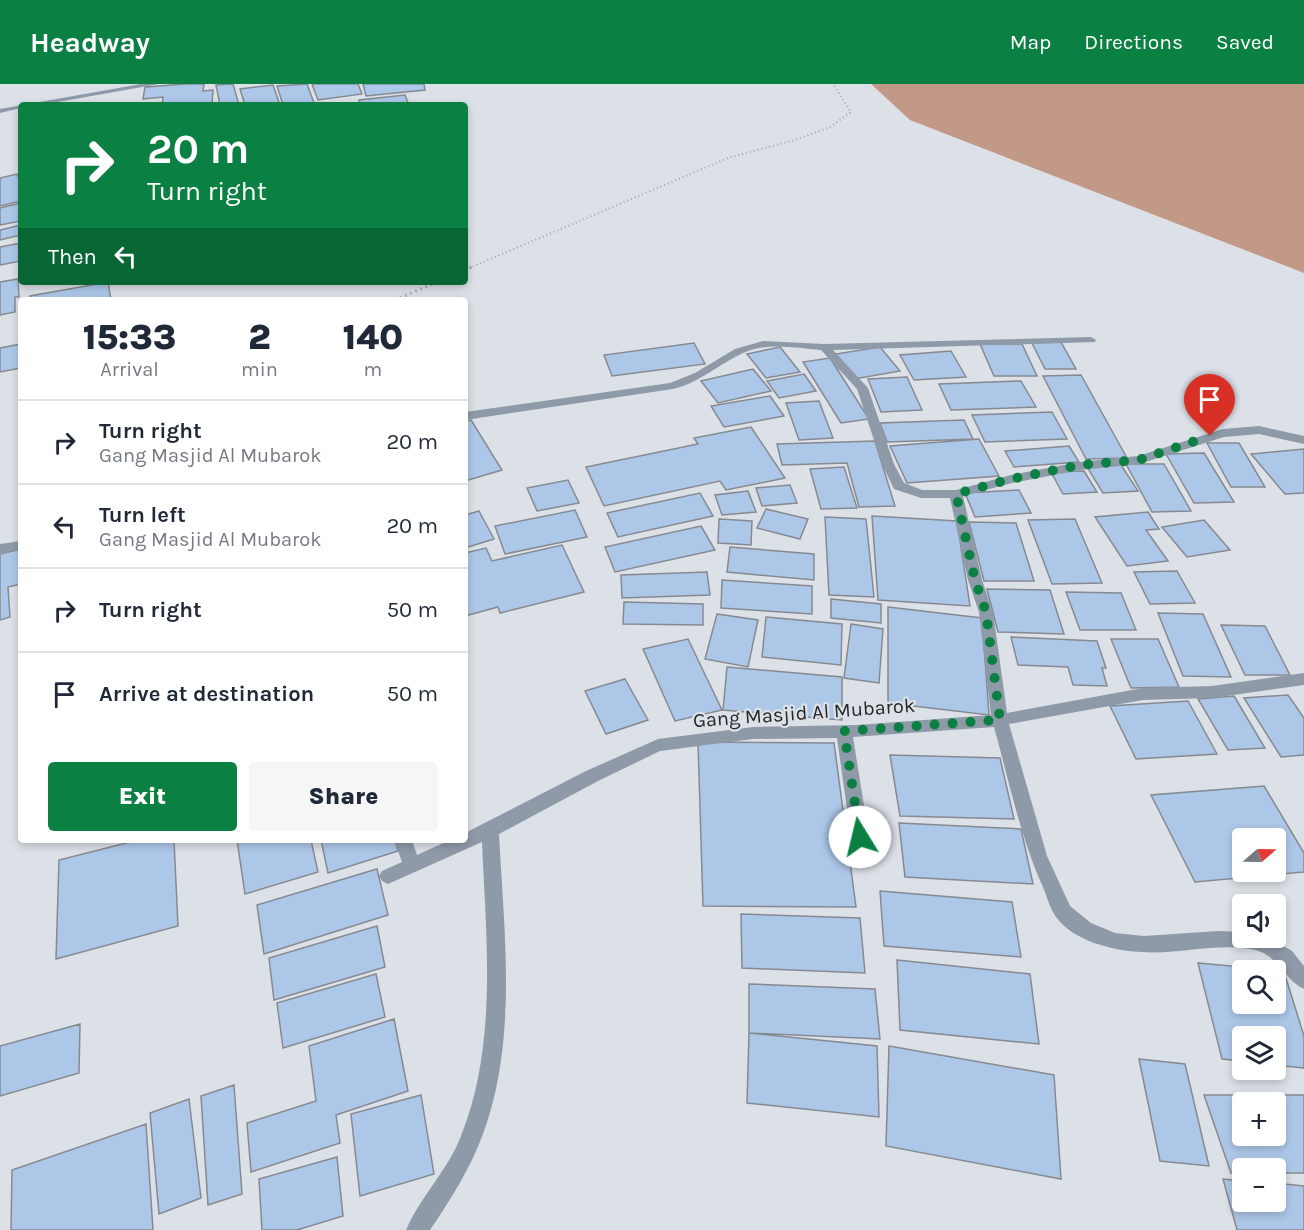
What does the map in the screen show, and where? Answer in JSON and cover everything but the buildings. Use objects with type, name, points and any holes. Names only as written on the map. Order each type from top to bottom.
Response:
[{"type":"street","points":[[44,102],[155,84]]},
{"type":"street","points":[[0,111],[18,107]]},
{"type":"street","points":[[468,416],[673,386],[699,375],[739,351],[763,344],[824,347],[1091,340]]},
{"type":"street","points":[[824,347],[862,388],[888,464],[899,486],[921,494],[956,494],[1011,479],[1080,465],[1139,460],[1223,433],[1259,430],[1304,440]]},
{"type":"street","points":[[956,494],[975,580],[986,612],[1000,720],[1038,856],[1064,912],[1084,929],[1115,941],[1144,944],[1218,939],[1260,942],[1285,957],[1304,980]]},
{"type":"street","points":[[0,549],[18,546]]},
{"type":"street","name":"Gang Masjid Al Mubarok","points":[[468,840],[592,776],[658,745],[753,733],[844,731],[1000,720],[1143,694],[1212,692],[1304,679]]},
{"type":"street","points":[[844,731],[860,837]]},
{"type":"street","points":[[417,1230],[457,1169],[478,1119],[488,1077],[496,1000],[490,830]]},
{"type":"street","points":[[404,843],[412,866]]},
{"type":"street","name":"Gang Masjid Al Mubarok","points":[[388,876],[462,843]]},
{"type":"path","points":[[468,269],[728,158],[795,140],[830,127],[851,112],[833,84]]},
{"type":"path","points":[[402,297],[430,285]]},
{"type":"shaded area","points":[[871,84],[1304,84],[1304,273],[910,120]]},
{"type":"route","points":[[860,837],[844,731],[1000,720],[986,612],[975,580],[956,494],[1011,479],[1080,465],[1139,460],[1210,436]]}]
